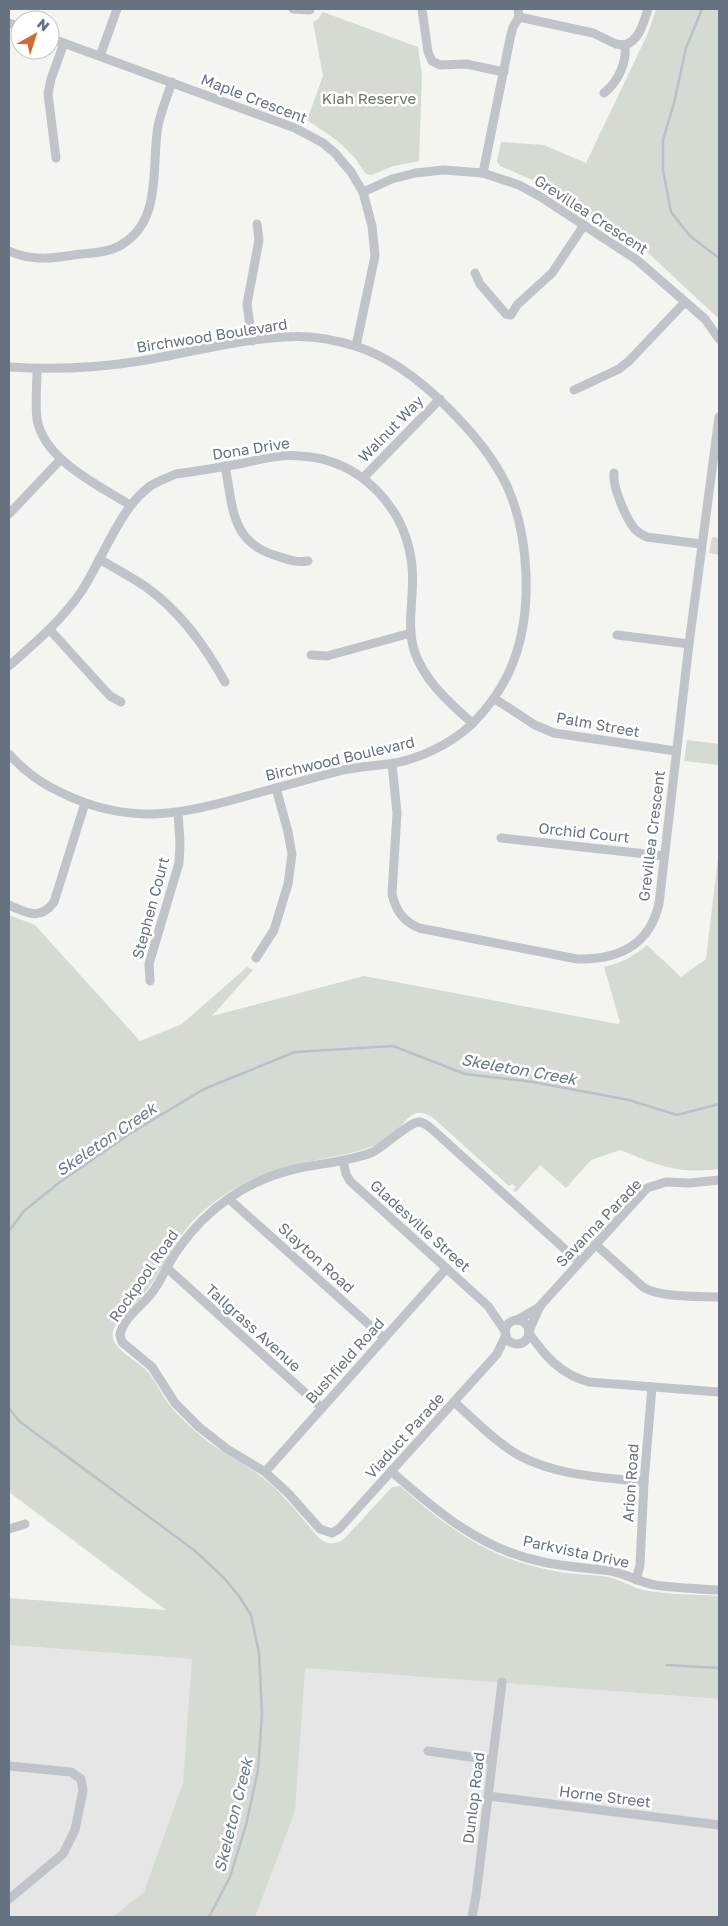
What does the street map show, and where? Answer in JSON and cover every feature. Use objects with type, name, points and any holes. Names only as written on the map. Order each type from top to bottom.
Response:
[{"type":"street","points":[[100,56],[117,9]]},
{"type":"street","points":[[293,9],[310,10]]},
{"type":"street","points":[[422,9],[428,52],[432,60],[440,65],[466,64],[504,72]]},
{"type":"street","points":[[483,173],[513,27],[519,13],[594,33],[616,44],[625,46],[635,40],[648,9]]},
{"type":"street","name":"Maple Crescent","points":[[60,42],[296,128],[323,143],[335,153],[351,172],[363,192],[372,226],[375,256],[356,346]]},
{"type":"street","points":[[56,158],[48,94],[51,79],[64,43]]},
{"type":"street","points":[[604,93],[615,82],[624,64],[625,46]]},
{"type":"street","points":[[9,251],[26,257],[47,259],[106,251],[120,246],[138,231],[149,210],[158,126],[172,82]]},
{"type":"street","name":"Grevillea Crescent","points":[[363,192],[392,179],[415,173],[443,170],[483,173],[520,185],[542,197],[637,260],[705,319],[719,339]]},
{"type":"street","points":[[252,341],[247,304],[259,240],[257,224]]},
{"type":"street","points":[[475,272],[480,284],[506,314],[512,315],[517,305],[552,273],[584,225]]},
{"type":"street","points":[[574,390],[619,369],[629,361],[684,302]]},
{"type":"street","name":"Birchwood Boulevard","points":[[9,368],[88,367],[137,362],[285,336],[312,338],[356,346],[382,356],[403,369],[440,399],[476,437],[492,459],[507,486],[522,536],[526,559],[522,633],[515,658],[495,699],[472,723],[446,744],[416,757],[392,764],[352,768],[178,813],[134,814],[110,811],[85,803],[39,780],[9,754]]},
{"type":"street","points":[[37,369],[38,420],[45,440],[61,459],[130,505]]},
{"type":"street","name":"Walnut Way","points":[[363,478],[440,399]]},
{"type":"street","name":"Grevillea Crescent","points":[[392,764],[397,814],[392,894],[395,907],[401,917],[409,924],[419,928],[577,959],[597,959],[614,956],[634,944],[652,924],[656,915],[701,544],[719,417]]},
{"type":"street","name":"Dona Drive","points":[[9,666],[50,630],[81,591],[130,505],[148,487],[161,479],[176,474],[281,456],[302,456],[339,465],[363,478],[384,497],[394,510],[409,546],[412,568],[411,633],[414,649],[429,680],[472,723]]},
{"type":"street","points":[[9,514],[61,459]]},
{"type":"street","points":[[225,466],[236,521],[246,539],[262,551],[292,561],[308,561]]},
{"type":"street","points":[[614,473],[614,485],[629,522],[640,534],[647,537],[701,544]]},
{"type":"street","points":[[99,559],[146,587],[167,604],[188,626],[205,648],[225,682]]},
{"type":"street","points":[[50,630],[110,696],[121,702]]},
{"type":"street","points":[[311,655],[327,656],[411,633]]},
{"type":"street","points":[[616,635],[689,644]]},
{"type":"street","name":"Palm Street","points":[[495,699],[535,725],[554,733],[676,751]]},
{"type":"street","points":[[256,958],[274,930],[288,884],[292,854],[276,788]]},
{"type":"street","points":[[9,905],[32,914],[42,913],[54,902],[85,803]]},
{"type":"street","name":"Stephen Court","points":[[150,981],[149,964],[179,863],[178,813]]},
{"type":"street","name":"Orchid Court","points":[[501,838],[664,856]]},
{"type":"street","name":"Rockpool Road","points":[[330,1533],[320,1529],[288,1493],[265,1472],[227,1449],[199,1427],[175,1403],[152,1368],[121,1340],[120,1332],[123,1326],[149,1297],[178,1248],[196,1226],[217,1207],[258,1182],[282,1172],[373,1152],[409,1126],[415,1123],[423,1123],[579,1262]]},
{"type":"street","name":"Gladesville Street","points":[[343,1160],[346,1174],[350,1181],[446,1270],[488,1306],[516,1320]]},
{"type":"street","name":"Savanna Parade","points":[[516,1320],[540,1306],[642,1193],[651,1186],[666,1182],[690,1183],[719,1180]]},
{"type":"street","name":"Slayton Road","points":[[229,1199],[384,1338]]},
{"type":"street","points":[[595,1244],[647,1290],[660,1293],[719,1297]]},
{"type":"street","name":"Tallgrass Avenue","points":[[166,1268],[322,1408]]},
{"type":"street","name":"Bushfield Road","points":[[265,1472],[446,1270]]},
{"type":"street","name":"Gladesville Street","points":[[488,1306],[505,1333]]},
{"type":"street","name":"Savanna Parade","points":[[529,1332],[540,1306]]},
{"type":"street","points":[[545,1355],[510,1341],[505,1333],[508,1324],[516,1320],[525,1323],[545,1355],[562,1371],[579,1379],[589,1382],[719,1392]]},
{"type":"street","points":[[519,1343],[526,1339],[529,1332]]},
{"type":"street","name":"Viaduct Parade","points":[[330,1533],[339,1529],[497,1354],[505,1333]]},
{"type":"street","name":"Viaduct Parade","points":[[497,1354],[519,1343]]},
{"type":"street","name":"Arion Road","points":[[636,1580],[640,1564],[644,1482],[652,1387]]},
{"type":"street","points":[[454,1402],[503,1445],[520,1456],[563,1472],[644,1482]]},
{"type":"street","name":"Parkvista Drive","points":[[391,1471],[450,1521],[498,1547],[541,1562],[581,1569],[614,1572],[655,1585],[719,1590]]},
{"type":"street","points":[[9,1529],[26,1524]]},
{"type":"street","name":"Dunlop Road","points":[[473,1916],[502,1682]]},
{"type":"street","points":[[428,1752],[492,1760]]},
{"type":"street","points":[[9,1766],[71,1772],[80,1779],[83,1790],[75,1830],[63,1854],[9,1899]]},
{"type":"street","name":"Horne Street","points":[[488,1796],[719,1825]]},
{"type":"shaded area","points":[[9,1645],[719,1699],[719,1917],[9,1917]]},
{"type":"green space","points":[[656,9],[719,9],[719,319],[646,251],[540,183],[500,166],[497,161],[501,142],[544,145],[586,163],[648,33]]},
{"type":"green space","name":"Kiah Reserve","points":[[323,12],[418,47],[422,75],[419,161],[394,166],[371,175],[366,174],[355,158],[339,142],[307,120],[323,76],[313,22]]},
{"type":"green space","points":[[712,537],[719,538],[719,555],[709,553]]},
{"type":"green space","points":[[687,740],[719,744],[719,765],[684,761]]},
{"type":"green space","points":[[719,849],[719,1169],[691,1170],[668,1167],[620,1150],[591,1160],[566,1188],[540,1165],[516,1192],[513,1190],[516,1187],[512,1184],[509,1186],[432,1117],[416,1113],[409,1117],[389,1137],[376,1145],[356,1152],[288,1167],[271,1173],[237,1187],[207,1208],[192,1222],[144,1294],[119,1321],[115,1327],[113,1338],[126,1355],[149,1373],[168,1403],[179,1416],[207,1441],[270,1484],[292,1506],[319,1538],[325,1542],[334,1543],[344,1539],[392,1487],[400,1486],[435,1515],[471,1540],[510,1559],[561,1572],[612,1578],[652,1592],[719,1596],[719,1699],[305,1668],[295,1811],[255,1917],[113,1917],[144,1892],[183,1783],[192,1659],[9,1645],[9,1598],[166,1610],[9,1492],[9,915],[35,925],[140,1041],[182,1024],[247,967],[253,970],[212,1016],[364,976],[618,1024],[620,1022],[604,967],[627,959],[647,945],[681,977],[706,959]]},
{"type":"waterway","name":"Skeleton Creek","points":[[702,9],[686,48],[674,103],[663,140],[663,170],[671,212],[690,236],[719,258]]},
{"type":"waterway","name":"Skeleton Creek","points":[[9,1231],[24,1211],[60,1182],[131,1133],[204,1089],[295,1052],[393,1046],[465,1074],[533,1082],[629,1100],[677,1115],[719,1104]]},
{"type":"waterway","name":"Skeleton Creek","points":[[9,1408],[19,1421],[194,1550],[223,1577],[239,1596],[251,1615],[259,1653],[262,1713],[258,1770],[246,1825],[230,1877],[209,1917]]},
{"type":"waterway","points":[[667,1665],[719,1668]]}]
